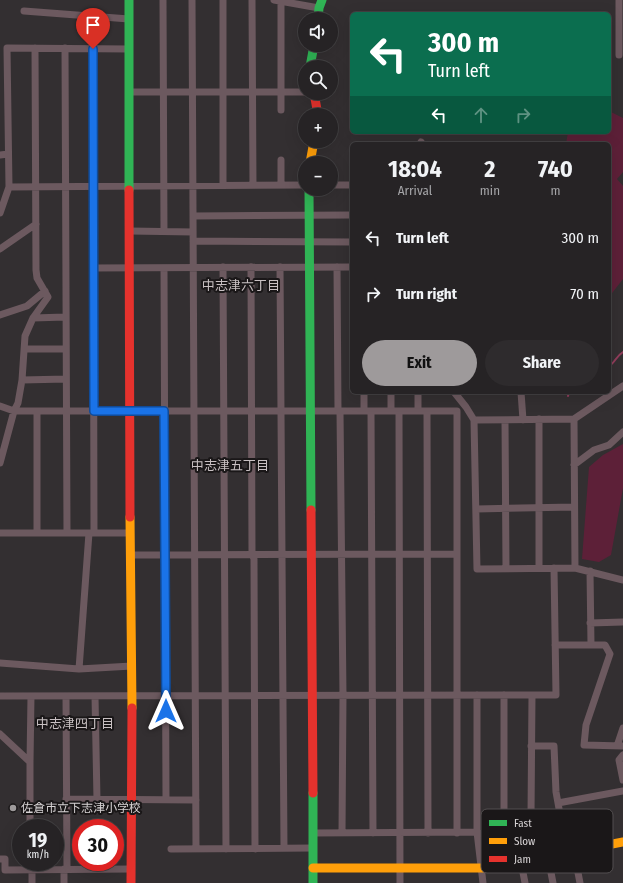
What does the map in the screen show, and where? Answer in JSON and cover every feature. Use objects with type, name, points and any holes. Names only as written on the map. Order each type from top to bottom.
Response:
[{"type":"street","points":[[129,0],[130,532],[132,666],[131,883]]},
{"type":"street","points":[[163,0],[164,231]]},
{"type":"street","points":[[192,0],[196,849]]},
{"type":"street","points":[[223,0],[223,185]]},
{"type":"street","points":[[252,0],[253,185]]},
{"type":"street","points":[[619,0],[619,55]]},
{"type":"street","points":[[281,110],[277,1],[321,4]]},
{"type":"street","points":[[24,11],[129,19]]},
{"type":"street","points":[[0,213],[9,187],[4,100],[4,63],[7,48],[130,49]]},
{"type":"street","points":[[0,463],[14,411],[18,403],[22,380],[25,336],[34,318],[48,297],[37,278],[36,270],[35,48]]},
{"type":"street","points":[[65,48],[67,532]]},
{"type":"street","points":[[79,669],[92,534],[94,411],[93,49]]},
{"type":"street","points":[[129,92],[298,92]]},
{"type":"street","points":[[0,155],[8,154]]},
{"type":"street","points":[[281,160],[281,185]]},
{"type":"street","points":[[9,187],[298,185]]},
{"type":"street","points":[[338,185],[350,185]]},
{"type":"street","points":[[309,196],[312,411],[313,883]]},
{"type":"street","points":[[193,216],[350,215]]},
{"type":"street","points":[[0,249],[36,224]]},
{"type":"street","points":[[130,231],[193,232]]},
{"type":"street","points":[[193,241],[350,242]]},
{"type":"street","points":[[223,267],[226,849]]},
{"type":"street","points":[[251,267],[255,849]]},
{"type":"street","points":[[280,267],[284,848]]},
{"type":"street","points":[[337,267],[343,695],[342,833]]},
{"type":"street","points":[[93,268],[350,267]]},
{"type":"street","points":[[164,268],[166,799]]},
{"type":"street","points":[[0,315],[27,306],[45,291]]},
{"type":"street","points":[[34,318],[65,317]]},
{"type":"street","points":[[25,350],[66,349]]},
{"type":"street","points":[[22,380],[66,379]]},
{"type":"street","points":[[474,420],[574,419],[623,386]]},
{"type":"street","points":[[364,394],[368,411],[372,554],[372,833]]},
{"type":"street","points":[[391,394],[392,411]]},
{"type":"street","points":[[418,394],[418,411]]},
{"type":"street","points":[[456,394],[466,406],[474,420],[476,569],[575,568],[623,580]]},
{"type":"street","points":[[521,394],[523,420]]},
{"type":"street","points":[[0,406],[14,411],[457,411],[457,833]]},
{"type":"street","points":[[37,533],[38,411]]},
{"type":"street","points":[[399,411],[400,883]]},
{"type":"street","points":[[427,411],[429,695],[428,833]]},
{"type":"street","points":[[539,419],[539,568]]},
{"type":"street","points":[[574,419],[575,568]]},
{"type":"street","points":[[505,420],[506,568]]},
{"type":"street","points":[[574,465],[594,450],[609,445],[623,432]]},
{"type":"street","points":[[476,509],[574,507]]},
{"type":"street","points":[[0,533],[67,532],[92,534],[130,532]]},
{"type":"street","points":[[131,555],[456,554]]},
{"type":"street","points":[[0,696],[556,695],[554,568]]},
{"type":"street","points":[[590,571],[591,645]]},
{"type":"street","points":[[590,623],[623,622]]},
{"type":"street","points":[[555,645],[605,645],[610,654],[586,725],[584,745],[620,746],[623,728]]},
{"type":"street","points":[[0,663],[79,669],[132,666]]},
{"type":"street","points":[[477,695],[477,833],[481,861]]},
{"type":"street","points":[[504,695],[504,809]]},
{"type":"street","points":[[531,809],[532,695]]},
{"type":"street","points":[[30,696],[30,819]]},
{"type":"street","points":[[64,883],[66,696]]},
{"type":"street","points":[[95,696],[97,800]]},
{"type":"street","points":[[0,734],[30,762]]},
{"type":"street","points":[[531,746],[554,746],[555,777],[559,809]]},
{"type":"street","points":[[623,755],[619,760],[623,780]]},
{"type":"street","points":[[558,803],[623,791]]},
{"type":"street","points":[[66,799],[196,800]]},
{"type":"street","points":[[313,833],[481,833]]},
{"type":"street","points":[[613,844],[623,842]]},
{"type":"street","points":[[171,849],[313,848]]},
{"type":"street","points":[[0,859],[5,859],[5,870],[12,869]]},
{"type":"street","points":[[313,868],[481,868]]},
{"type":"street","points":[[65,869],[131,869]]},
{"type":"street","points":[[31,871],[32,883]]},
{"type":"street","points":[[482,873],[483,883]]},
{"type":"street","points":[[523,873],[525,883]]},
{"type":"street","points":[[550,873],[552,883]]},
{"type":"street","points":[[577,873],[580,883]]},
{"type":"shaded area","points":[[611,112],[623,118],[623,172],[617,179],[623,186],[623,279],[611,294],[611,142],[566,142],[568,134],[611,134]]},
{"type":"shaded area","points":[[623,444],[623,488],[611,555],[599,562],[582,559],[589,467],[603,455]]},
{"type":"waterway","points":[[611,364],[623,352]]},
{"type":"traffic: fast","points":[[129,0],[129,190]]},
{"type":"traffic: fast","points":[[319,12],[322,0]]},
{"type":"traffic: fast","points":[[311,60],[313,52]]},
{"type":"traffic: fast","points":[[309,196],[311,510]]},
{"type":"traffic: fast","points":[[313,793],[313,883]]},
{"type":"traffic: slow","points":[[311,156],[313,148]]},
{"type":"traffic: slow","points":[[130,517],[132,708]]},
{"type":"traffic: slow","points":[[613,844],[623,842]]},
{"type":"traffic: slow","points":[[313,868],[481,868]]},
{"type":"traffic: jam","points":[[315,100],[317,108]]},
{"type":"traffic: jam","points":[[129,190],[130,517]]},
{"type":"traffic: jam","points":[[311,510],[313,793]]},
{"type":"traffic: jam","points":[[131,883],[132,708]]},
{"type":"place","name":"佐倉市立下志津小学校","points":[[13,808]]},
{"type":"district","name":"中志津六丁目","points":[[241,285]]},
{"type":"district","name":"中志津五丁目","points":[[230,465]]},
{"type":"district","name":"中志津四丁目","points":[[75,723]]},
{"type":"route","points":[[93,49],[94,411],[164,411],[166,711]]}]
